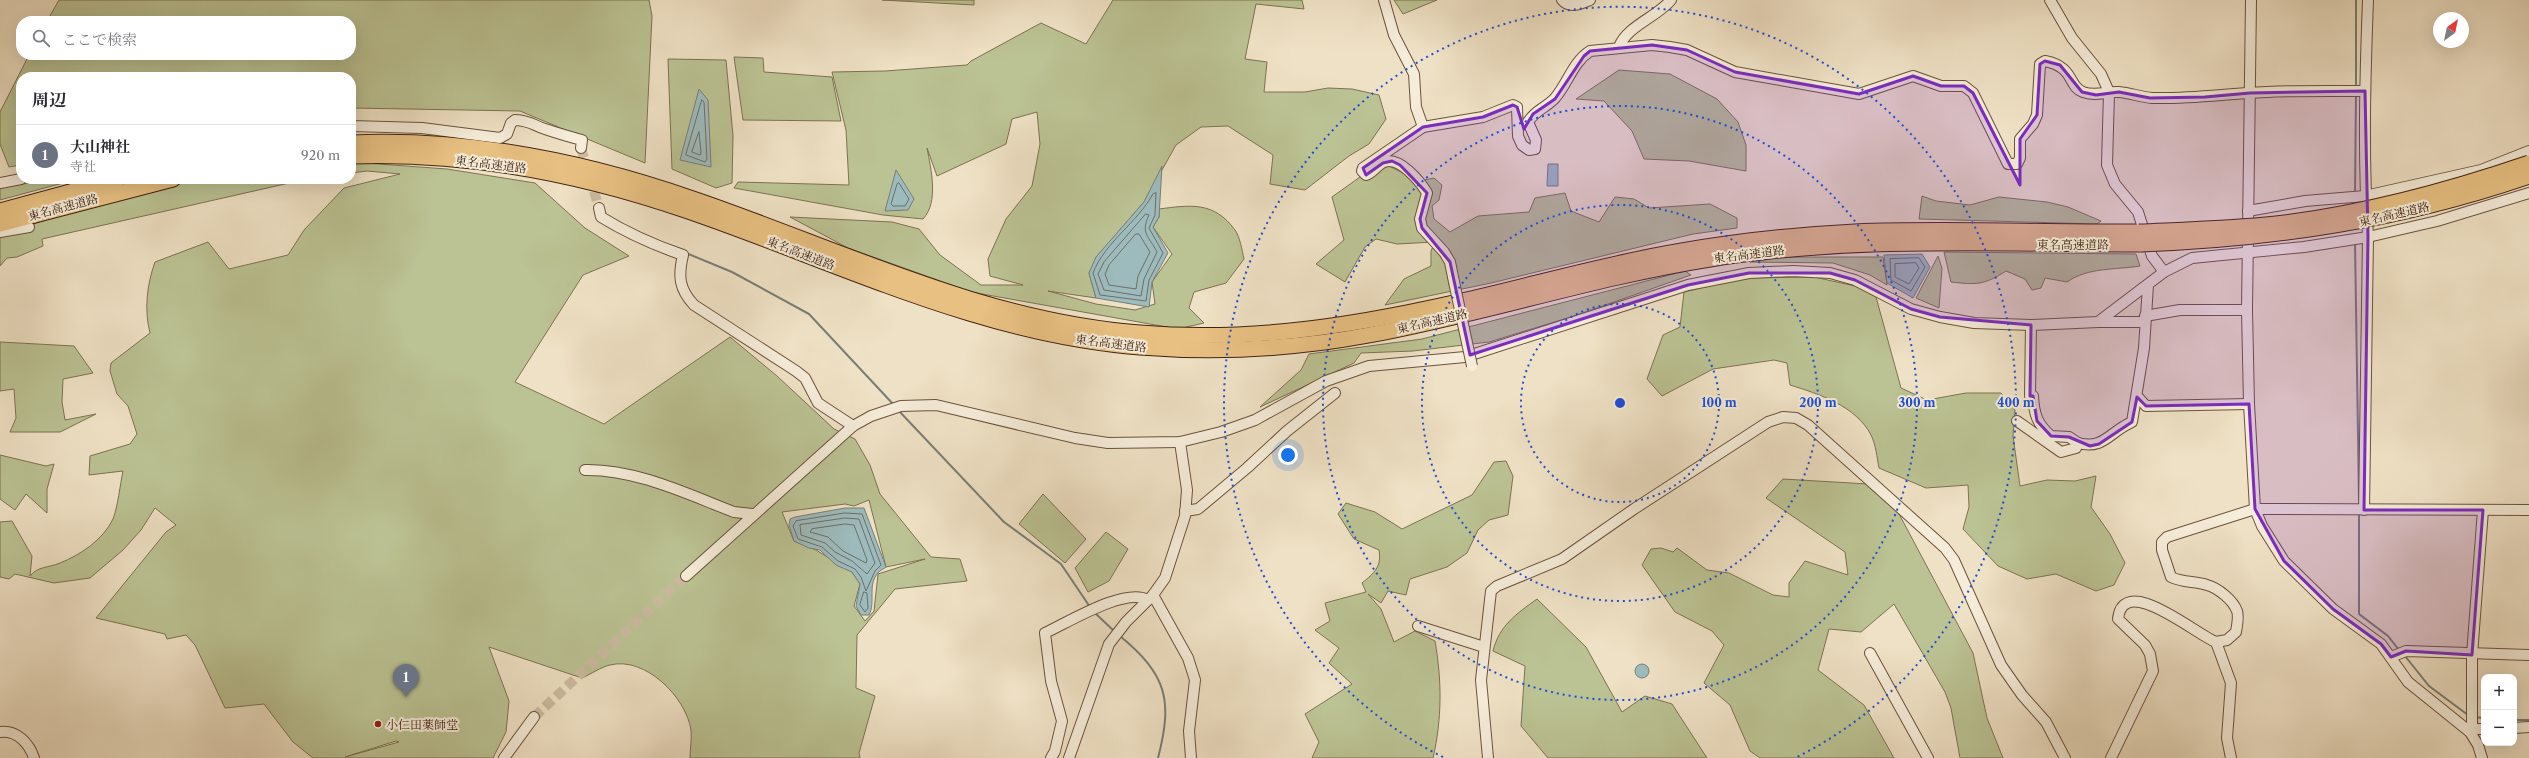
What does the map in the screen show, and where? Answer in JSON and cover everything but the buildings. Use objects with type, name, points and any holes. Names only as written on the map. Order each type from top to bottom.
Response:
[{"type":"highway","name":"東名高速道路","points":[[356,143],[465,147],[543,158],[583,166],[696,200],[906,278],[985,304],[1090,327],[1170,335],[1247,336],[1320,329],[1451,304],[1677,252],[1768,239],[1852,238],[1935,243],[2140,238],[2324,216],[2440,192],[2529,163]]},
{"type":"highway","name":"東名高速道路","points":[[356,156],[389,156],[477,161],[587,181],[689,211],[900,291],[985,318],[1059,336],[1124,346],[1166,349],[1242,349],[1321,343],[1413,326],[1660,268],[1852,238],[1920,231],[2140,238],[2237,239],[2332,227],[2411,211],[2529,176]]},
{"type":"highway","name":"東名高速道路","points":[[0,211],[100,184]]},
{"type":"highway","name":"東名高速道路","points":[[0,224],[154,184]]},
{"type":"street","points":[[1384,0],[1394,35],[1414,74],[1416,107],[1423,127]]},
{"type":"street","points":[[1562,0],[1568,5],[1573,5],[1590,0]]},
{"type":"street","points":[[1619,47],[1626,36],[1663,9],[1671,0]]},
{"type":"street","points":[[2050,0],[2072,38],[2101,74],[2109,92],[2107,165],[2115,184],[2138,212],[2152,256],[2164,272]]},
{"type":"street","points":[[2251,0],[2247,310],[2249,404],[2255,509],[2262,526],[2284,561],[2333,609],[2397,654],[2529,655]]},
{"type":"street","points":[[2361,510],[2358,196],[2359,91],[2368,0]]},
{"type":"street","points":[[1472,366],[1450,262],[1444,252],[1422,228],[1420,219],[1427,193],[1423,186],[1400,165],[1392,161],[1383,162],[1366,175],[1362,171],[1365,165],[1423,127],[1483,117],[1513,105],[1517,107],[1518,112],[1516,121],[1522,145],[1528,150],[1535,149],[1536,140],[1528,122],[1533,114],[1555,99],[1584,56],[1590,52],[1619,47],[1652,45],[1670,47],[1687,50],[1735,72],[1859,94],[1913,76],[1924,78],[1941,86],[1964,86],[1973,93],[2000,150],[2008,164],[2012,166],[2017,164],[2020,158],[2020,139],[2033,124],[2037,115],[2040,64],[2045,61],[2060,65],[2071,76],[2076,88],[2082,92],[2096,95],[2109,92],[2150,98],[2205,97],[2250,93],[2359,91]]},
{"type":"street","points":[[356,126],[422,128],[500,138],[506,134],[511,123],[515,120],[524,120],[533,122],[543,129],[582,140],[581,148]]},
{"type":"street","points":[[2248,211],[2306,201],[2358,196],[2481,170],[2529,151]]},
{"type":"street","points":[[0,183],[16,180]]},
{"type":"street","points":[[2098,322],[2164,272],[2192,258],[2359,238],[2437,221],[2529,193]]},
{"type":"street","points":[[599,208],[601,217],[614,225],[648,242],[683,255],[680,269],[682,286],[684,294],[694,305],[796,371],[805,378],[818,403],[853,426]]},
{"type":"street","points":[[0,232],[29,227]]},
{"type":"street","points":[[686,576],[752,514],[860,420],[896,407],[936,405],[1075,438],[1108,443],[1180,442],[1222,432],[1255,420],[1326,381],[1369,366],[1465,357],[1688,284],[1749,273],[1793,271],[1830,273],[1855,280],[1911,309],[1940,317],[1974,323],[2031,325],[2098,322],[2145,319],[2180,310],[2247,310]]},
{"type":"street","points":[[2031,325],[2030,396],[2033,396],[2034,411],[2037,421],[2051,436],[2068,438],[2078,443],[2090,446],[2099,444],[2121,426],[2132,422],[2137,396],[2148,285]]},
{"type":"street","points":[[1185,511],[1198,509],[1287,431],[1334,393]]},
{"type":"street","points":[[2137,396],[2146,406],[2249,404]]},
{"type":"street","points":[[1488,758],[1481,695],[1484,648],[1491,591],[1497,586],[1562,559],[1634,509],[1768,422],[1783,417],[1796,418],[1808,425],[1945,548],[1960,572],[2001,665],[2022,695],[2046,722],[2065,758]]},
{"type":"street","points":[[2017,421],[2061,452],[2076,448],[2078,443]]},
{"type":"street","points":[[1069,758],[1102,659],[1118,632],[1150,598],[1165,578],[1185,511],[1187,490],[1180,442]]},
{"type":"street","points":[[584,470],[603,470],[626,474],[734,512],[752,514]]},
{"type":"street","points":[[2216,642],[2227,640],[2236,632],[2238,612],[2232,602],[2208,585],[2179,581],[2171,577],[2162,550],[2162,542],[2174,533],[2255,509],[2529,510]]},
{"type":"street","points":[[2482,758],[2471,723],[2472,655],[2483,510]]},
{"type":"street","points":[[1051,758],[1055,751],[1062,720],[1051,681],[1046,633],[1128,596],[1150,598],[1188,658],[1195,680],[1189,731],[1192,758]]},
{"type":"street","points":[[2111,758],[2153,671],[2150,654],[2145,645],[2118,619],[2119,611],[2124,604],[2137,602],[2177,616],[2216,642],[2231,683],[2227,738],[2231,758]]},
{"type":"street","points":[[1418,626],[1484,648]]},
{"type":"street","points":[[1870,653],[1928,758]]},
{"type":"street","points":[[2397,654],[2408,682],[2471,723],[2481,727]]},
{"type":"street","points":[[504,758],[534,717]]},
{"type":"street","points":[[2517,728],[2529,727]]},
{"type":"street","points":[[0,732],[12,733],[25,741],[34,758]]},
{"type":"highlighted area","points":[[1652,45],[1687,50],[1735,72],[1859,94],[1913,76],[1941,86],[1964,86],[1973,93],[2020,185],[2020,139],[2037,115],[2040,64],[2045,61],[2060,65],[2082,92],[2096,95],[2119,92],[2150,98],[2205,97],[2250,93],[2365,91],[2368,237],[2364,510],[2483,510],[2472,655],[2406,651],[2391,657],[2381,644],[2333,609],[2284,561],[2255,509],[2249,404],[2146,406],[2137,397],[2132,422],[2099,444],[2090,446],[2069,437],[2051,436],[2037,421],[2033,396],[2030,396],[2031,325],[1940,317],[1911,309],[1855,280],[1830,273],[1749,273],[1688,285],[1470,355],[1450,262],[1422,228],[1420,219],[1427,193],[1400,165],[1392,161],[1383,163],[1366,175],[1363,168],[1423,127],[1483,117],[1513,105],[1517,107],[1524,129],[1533,114],[1555,99],[1584,56],[1590,51]]},
{"type":"green space","points":[[59,0],[649,0],[652,16],[645,163],[520,111],[356,108],[356,72],[20,72],[26,60],[356,60],[356,16],[50,16]]},
{"type":"green space","points":[[882,0],[974,0],[974,5]]},
{"type":"green space","points":[[1113,0],[1302,0],[1304,9],[1256,4],[1245,59],[1267,62],[1264,92],[1305,92],[1328,88],[1352,89],[1379,95],[1386,119],[1369,144],[1349,156],[1305,190],[1270,184],[1273,155],[1228,126],[1201,127],[1176,145],[1144,202],[1099,254],[1089,273],[1096,298],[1048,291],[1096,304],[1135,310],[1155,304],[1152,282],[1172,254],[1153,227],[1159,217],[1159,209],[1191,206],[1201,207],[1219,214],[1235,230],[1240,240],[1244,259],[1226,283],[1194,292],[1189,308],[1204,323],[1178,329],[971,292],[848,248],[790,217],[892,222],[919,229],[940,255],[981,285],[1023,285],[990,276],[988,259],[1006,219],[1032,186],[1040,144],[1037,112],[1012,119],[1006,144],[937,176],[927,148],[932,175],[932,195],[928,212],[923,219],[883,215],[734,188],[738,182],[849,185],[846,130],[832,72],[885,71],[967,65],[971,61],[1041,23],[1086,44]]},
{"type":"green space","points":[[1394,0],[1437,0],[1403,14]]},
{"type":"green space","points":[[734,57],[763,58],[764,72],[832,77],[841,121],[743,120]]},
{"type":"green space","points":[[668,59],[726,60],[733,136],[732,183],[716,188],[672,169]]},
{"type":"green space","points":[[1619,70],[1670,74],[1717,99],[1738,122],[1746,145],[1746,171],[1689,161],[1644,159],[1632,131],[1604,101],[1576,99]]},
{"type":"green space","points":[[16,81],[16,166],[9,167],[0,144],[0,112]]},
{"type":"green space","points":[[356,162],[447,169],[535,183],[585,228],[629,256],[583,275],[515,382],[604,424],[730,337],[777,376],[834,429],[855,439],[870,465],[880,494],[931,557],[960,559],[967,581],[895,589],[857,635],[856,688],[875,696],[859,753],[860,758],[690,758],[691,730],[688,717],[672,693],[662,682],[650,673],[637,667],[623,664],[607,666],[582,678],[489,647],[509,701],[506,732],[493,758],[313,758],[293,742],[264,704],[225,708],[195,645],[186,635],[167,639],[165,634],[96,618],[166,532],[176,525],[155,508],[141,530],[123,550],[90,578],[54,583],[15,574],[9,579],[0,577],[0,522],[12,521],[32,556],[30,576],[36,570],[56,565],[83,551],[103,534],[113,519],[118,502],[123,471],[89,475],[90,456],[130,444],[137,434],[128,406],[117,394],[110,371],[111,363],[150,333],[147,315],[147,297],[155,262],[208,242],[229,269],[288,255],[304,230],[344,188],[400,174],[367,171],[356,172]],"holes":[[[869,500],[886,567],[925,559],[878,574],[874,611],[865,621],[854,606],[860,584],[852,572],[816,550],[794,541],[782,512],[845,504],[854,506]],[[396,741],[399,742],[345,757]]]},
{"type":"green space","points":[[1389,166],[1419,181],[1434,178],[1442,185],[1439,200],[1432,206],[1434,219],[1450,232],[1478,216],[1529,212],[1535,198],[1565,193],[1571,211],[1599,222],[1615,197],[1634,199],[1649,208],[1710,204],[1737,218],[1737,228],[1693,234],[1491,283],[1385,305],[1404,279],[1431,266],[1431,251],[1435,242],[1397,244],[1376,239],[1365,247],[1345,282],[1316,264],[1344,240],[1332,197],[1360,177]]},
{"type":"green space","points":[[22,184],[59,184],[0,200],[0,188]]},
{"type":"green space","points":[[179,184],[285,184],[42,239],[43,246],[17,257],[7,258],[0,266],[0,235],[98,203]]},
{"type":"green space","points":[[1922,196],[1936,201],[1970,205],[1999,197],[2047,202],[2068,207],[2101,221],[2097,224],[1919,219]]},
{"type":"green space","points":[[1944,252],[2136,254],[2140,266],[2093,271],[2075,277],[2067,282],[2045,278],[2041,288],[2032,290],[2025,279],[2006,271],[1992,279],[1980,283],[1967,284],[1951,282]]},
{"type":"green space","points":[[1938,256],[1942,268],[1939,308],[1916,298]]},
{"type":"green space","points":[[1784,257],[1883,257],[1887,285],[1870,275],[1833,263],[1750,262]]},
{"type":"green space","points":[[1685,271],[1691,275],[1574,316],[1489,342],[1413,351],[1361,353],[1354,363],[1260,407],[1301,370],[1309,354],[1422,339]]},
{"type":"green space","points":[[1814,277],[1855,286],[1876,297],[1901,388],[1927,400],[1966,393],[2001,393],[2015,410],[2013,436],[2020,486],[2047,480],[2075,481],[2096,476],[2091,507],[2110,534],[2125,563],[2114,585],[2096,591],[2056,574],[2027,579],[1998,566],[1963,529],[1969,507],[1968,485],[1926,488],[1879,468],[1873,439],[1864,425],[1856,416],[1836,402],[1790,385],[1787,363],[1774,360],[1713,369],[1662,396],[1647,379],[1663,335],[1680,327],[1684,292],[1742,278]]},
{"type":"green space","points":[[0,342],[74,346],[93,373],[63,379],[62,402],[65,420],[96,414],[60,432],[10,432],[16,418],[14,389],[0,391]]},
{"type":"green space","points":[[0,455],[46,466],[54,464],[47,489],[47,513],[26,494],[15,510],[0,499]]},
{"type":"green space","points":[[1506,461],[1513,476],[1508,515],[1489,520],[1478,530],[1467,553],[1447,567],[1410,579],[1406,595],[1388,591],[1381,603],[1368,594],[1381,609],[1394,642],[1415,631],[1435,641],[1439,671],[1440,700],[1438,729],[1433,758],[1312,758],[1319,742],[1305,714],[1352,684],[1329,663],[1339,648],[1315,630],[1330,621],[1325,603],[1366,592],[1362,583],[1376,569],[1380,556],[1379,550],[1354,539],[1338,514],[1346,503],[1375,512],[1402,529],[1472,495],[1494,462]]},
{"type":"green space","points":[[1783,479],[1868,484],[1898,512],[1973,653],[1987,718],[2003,758],[1960,758],[1951,708],[1945,692],[1894,604],[1861,632],[1829,629],[1818,670],[1864,705],[1894,758],[1760,758],[1750,751],[1730,705],[1704,683],[1724,645],[1712,631],[1675,612],[1642,565],[1651,549],[1661,548],[1673,552],[1677,548],[1707,570],[1729,573],[1773,595],[1789,597],[1789,583],[1805,561],[1848,575],[1845,552],[1766,498]]},
{"type":"green space","points":[[1043,494],[1086,539],[1065,563],[1019,524]]},
{"type":"green space","points":[[1106,532],[1128,549],[1109,581],[1088,592],[1075,568]]},
{"type":"green space","points":[[1537,599],[1586,647],[1622,712],[1645,696],[1672,704],[1707,758],[1548,758],[1521,726],[1525,666],[1493,651],[1499,634],[1509,621]]},
{"type":"water","points":[[699,89],[708,100],[711,167],[680,160]]},
{"type":"water","points":[[1548,164],[1558,164],[1558,186],[1547,186]]},
{"type":"water","points":[[1162,166],[1159,217],[1153,227],[1168,253],[1152,282],[1149,307],[1096,298],[1089,273],[1096,257],[1144,202]]},
{"type":"water","points":[[896,170],[914,199],[908,210],[885,211]]},
{"type":"water","points":[[1922,254],[1930,267],[1913,298],[1887,283],[1884,255]]},
{"type":"water","points":[[845,508],[864,508],[886,567],[879,572],[873,583],[872,605],[869,615],[861,615],[856,606],[860,584],[852,572],[836,565],[820,550],[809,548],[794,541],[789,525],[790,519],[795,517]]},
{"type":"water","points":[[1642,664],[1647,666],[1649,671],[1647,676],[1642,678],[1637,676],[1635,671],[1637,666]]},
{"type":"waterway","points":[[2356,0],[2356,87]]},
{"type":"waterway","points":[[2355,193],[2356,93]]},
{"type":"waterway","points":[[2355,243],[2359,499]]},
{"type":"waterway","points":[[686,253],[732,272],[809,314],[893,404]]},
{"type":"waterway","points":[[899,411],[1004,522],[1061,564],[1090,607]]},
{"type":"waterway","points":[[2359,513],[2359,614],[2388,636],[2399,650]]},
{"type":"waterway","points":[[1095,613],[1115,632]]},
{"type":"waterway","points":[[1120,636],[1148,663],[1157,676],[1162,690],[1165,704],[1165,720],[1163,738],[1158,758]]},
{"type":"waterway","points":[[2405,656],[2429,686],[2468,715]]},
{"type":"waterway","points":[[2474,717],[2481,718]]},
{"type":"waterway","points":[[2517,720],[2529,720]]},
{"type":"tunnel","points":[[581,148],[599,208]]},
{"type":"tunnel","points":[[534,717],[686,576]]},
{"type":"place","name":"大山神社","points":[[406,697]]},
{"type":"place","name":"小仁田薬師堂","points":[[378,724]]}]
